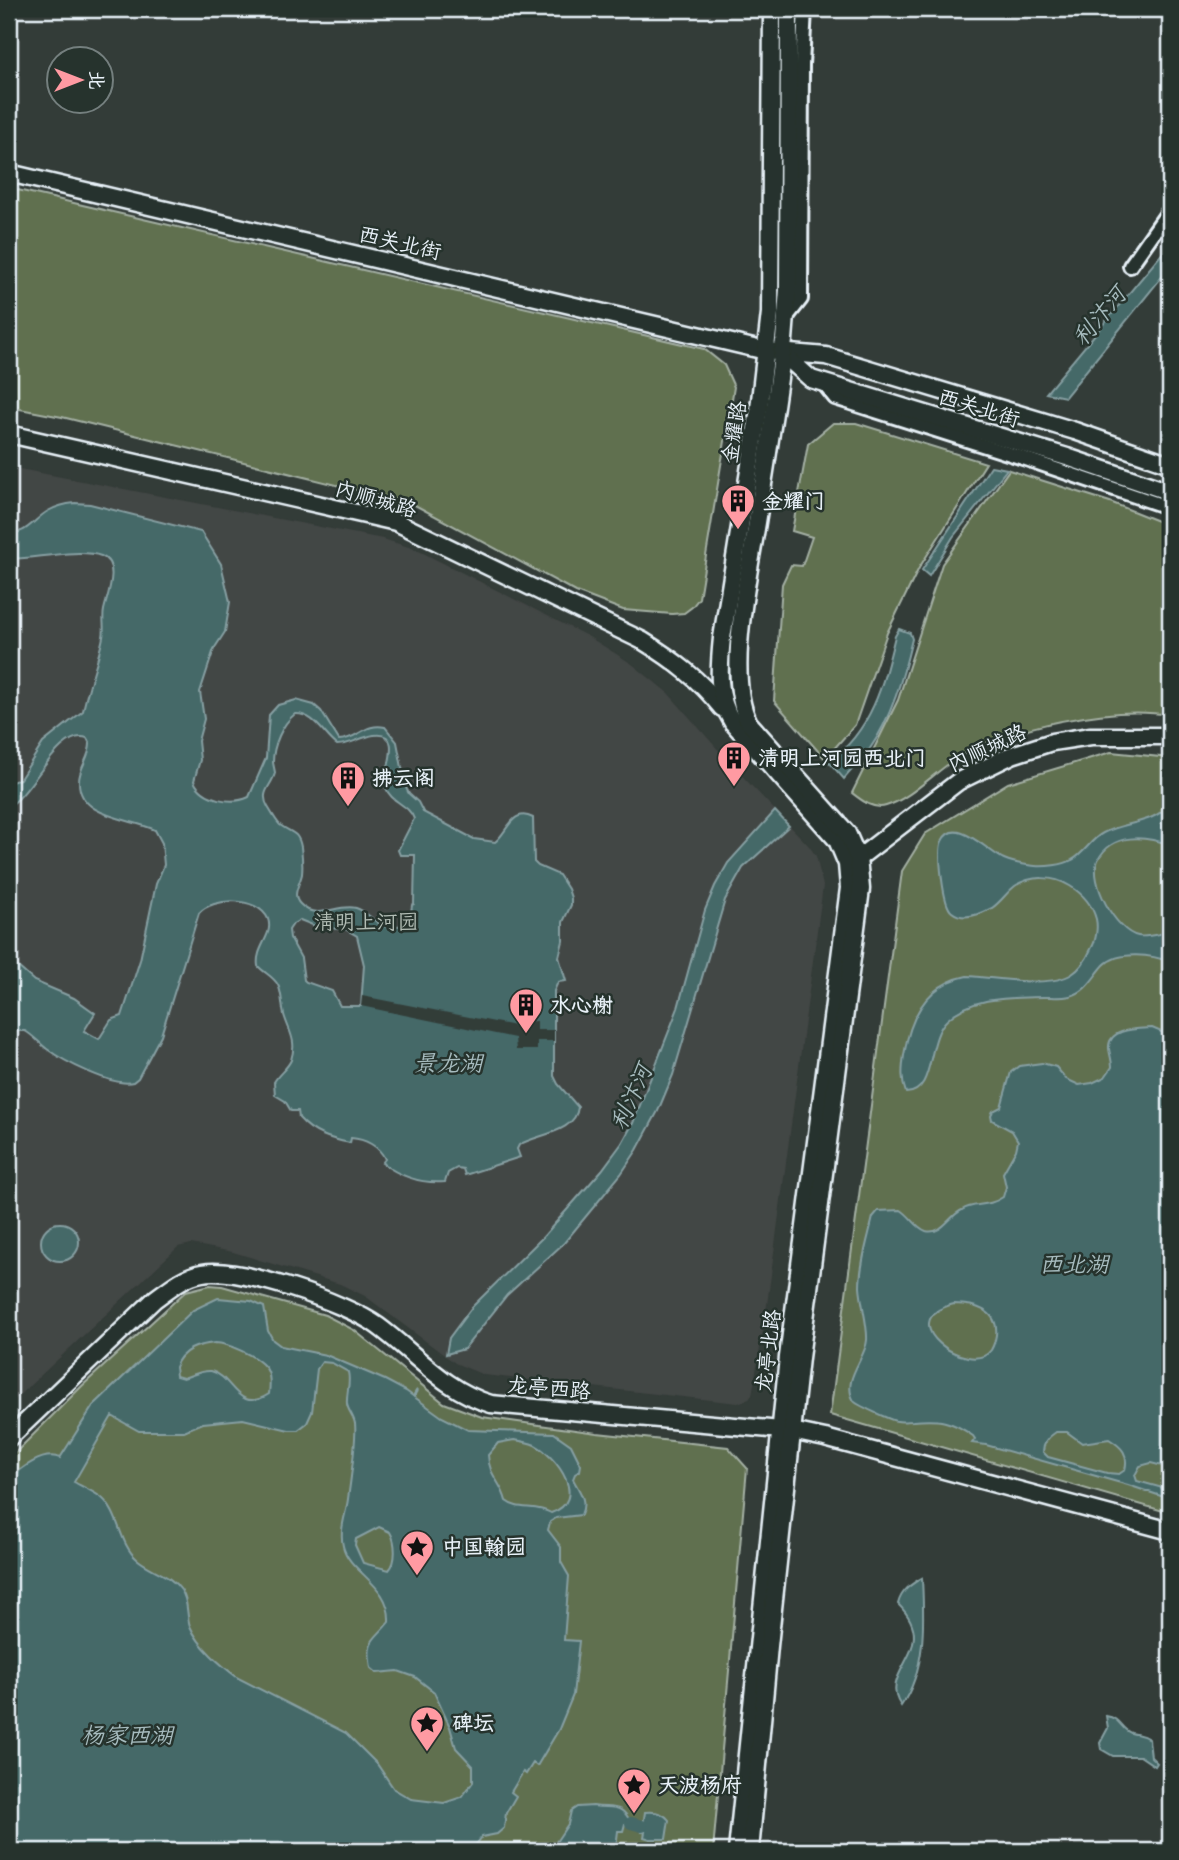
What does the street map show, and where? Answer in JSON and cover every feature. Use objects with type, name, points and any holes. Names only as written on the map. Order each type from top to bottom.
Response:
[{"type":"street","name":"金耀路","points":[[772,9],[771,299],[774,352],[740,638],[740,697],[749,723],[847,833],[850,861]]},
{"type":"street","name":"金耀路","points":[[789,9],[786,318],[774,352],[760,409],[722,638],[719,674],[722,700],[728,715],[740,732],[837,840],[850,861]]},
{"type":"street","points":[[786,318],[801,299],[802,65],[805,9]]},
{"type":"street","name":"西关北街","points":[[9,173],[774,352],[826,356],[1075,431],[1170,464]]},
{"type":"street","points":[[1130,266],[1170,209]]},
{"type":"street","name":"西关北街","points":[[774,352],[811,379],[1067,457],[1170,492]]},
{"type":"street","points":[[823,383],[835,398],[1026,459],[1170,509]]},
{"type":"street","name":"内顺城路","points":[[9,434],[396,522],[643,641],[675,660],[699,680],[728,715]]},
{"type":"street","name":"内顺城路","points":[[850,861],[959,781],[1012,755],[1052,742],[1091,736],[1170,736]]},
{"type":"street","name":"龙亭北路","points":[[737,1851],[786,1430],[800,1359],[860,902],[861,875],[850,861]]},
{"type":"street","name":"龙亭西路","points":[[9,1438],[155,1299],[174,1284],[191,1276],[219,1272],[238,1274],[326,1299],[351,1309],[386,1332],[456,1390],[491,1404],[786,1430],[825,1438],[1170,1531]]},
{"type":"street","name":"龙亭北路","points":[[750,1851],[786,1430]]},
{"type":"shaded area","name":"清明上河园","points":[[9,467],[383,539],[415,549],[589,637],[632,664],[668,693],[809,846],[816,856],[823,886],[766,1312],[752,1395],[749,1399],[738,1403],[484,1375],[455,1363],[365,1296],[340,1284],[233,1252],[191,1244],[178,1247],[9,1405]]},
{"type":"green space","points":[[9,188],[704,349],[724,365],[734,387],[699,598],[684,613],[623,610],[576,592],[413,504],[62,417],[9,407]]},
{"type":"green space","points":[[833,423],[856,423],[986,463],[919,568],[887,633],[855,725],[825,759],[774,701],[782,584],[791,565],[802,566],[812,537],[792,531],[808,444]]},
{"type":"green space","points":[[1009,470],[1110,502],[1170,526],[1170,715],[1119,713],[1031,728],[957,758],[895,803],[881,807],[872,805],[852,793],[898,700],[942,564]]},
{"type":"green space","points":[[1111,752],[1170,758],[1170,1513],[830,1415],[902,871],[925,834],[1008,783]]},
{"type":"green space","name":"中国翰园","points":[[210,1285],[325,1315],[354,1330],[444,1403],[482,1417],[728,1447],[747,1468],[713,1851],[9,1851],[9,1459],[82,1386],[186,1291]]},
{"type":"water","points":[[1170,244],[1170,267],[1065,397],[1046,393]]},
{"type":"water","points":[[991,466],[1007,469],[953,537],[929,576],[922,570]]},
{"type":"water","name":"景龙湖","points":[[75,503],[90,504],[201,532],[221,564],[230,602],[225,632],[214,649],[200,692],[204,719],[198,741],[200,760],[194,781],[204,793],[218,799],[234,801],[249,797],[266,758],[269,715],[278,705],[296,700],[314,705],[321,711],[339,740],[372,727],[385,727],[397,742],[406,788],[423,812],[474,839],[495,842],[515,818],[526,815],[533,818],[534,862],[559,875],[571,898],[571,905],[563,922],[563,941],[559,957],[566,981],[558,982],[554,991],[554,1076],[578,1107],[576,1116],[563,1128],[519,1145],[517,1149],[520,1157],[465,1175],[463,1169],[457,1168],[448,1173],[445,1182],[428,1182],[404,1176],[389,1168],[382,1163],[385,1159],[379,1150],[366,1142],[351,1138],[350,1143],[322,1135],[310,1128],[299,1118],[298,1111],[291,1111],[285,1101],[275,1095],[274,1082],[291,1060],[293,1043],[278,985],[258,966],[259,953],[269,930],[268,919],[263,911],[255,906],[235,901],[214,904],[199,913],[161,1035],[138,1078],[133,1082],[113,1081],[76,1066],[47,1049],[25,1031],[16,1031],[9,1044],[9,959],[34,981],[74,998],[95,1013],[84,1031],[99,1039],[111,1020],[122,1016],[140,960],[156,884],[164,865],[162,843],[155,830],[108,815],[87,803],[81,793],[79,776],[90,749],[87,738],[77,738],[66,743],[9,806],[9,783],[20,779],[43,743],[83,711],[103,637],[103,613],[112,572],[107,560],[92,554],[69,553],[9,559],[9,533],[20,532],[48,511]],"holes":[[[295,714],[308,717],[337,745],[374,735],[384,736],[389,740],[391,755],[386,788],[414,819],[398,850],[400,855],[415,855],[414,904],[404,924],[388,927],[362,911],[349,907],[313,912],[297,901],[296,893],[302,874],[300,842],[296,835],[278,823],[265,797],[275,773],[273,756],[277,742],[282,729]],[[300,920],[320,928],[345,929],[357,936],[364,965],[361,1006],[340,1006],[332,991],[304,980],[301,958],[290,938],[289,930]]]},
{"type":"water","points":[[899,629],[910,633],[912,639],[896,696],[869,750],[844,779],[829,762],[856,736],[866,721],[880,689]]},
{"type":"water","points":[[1170,804],[1170,845],[1140,838],[1121,841],[1104,851],[1096,869],[1100,892],[1121,925],[1138,936],[1170,932],[1170,962],[1146,956],[1118,957],[1104,965],[1081,991],[1070,996],[1005,998],[968,1006],[947,1020],[940,1029],[927,1075],[916,1091],[906,1093],[902,1070],[907,1041],[916,1015],[931,994],[953,980],[967,976],[1021,981],[1062,978],[1072,974],[1080,966],[1093,946],[1096,934],[1096,919],[1086,900],[1070,886],[1050,879],[1021,882],[992,908],[967,916],[956,915],[946,900],[941,866],[942,841],[948,834],[963,833],[1011,862],[1035,866],[1054,865],[1076,857],[1103,833],[1155,816]]},
{"type":"water","points":[[775,811],[789,826],[743,868],[725,900],[673,1075],[637,1150],[621,1174],[564,1243],[507,1295],[464,1349],[446,1354],[449,1338],[472,1307],[543,1237],[622,1143],[633,1123],[678,1008],[705,910],[715,886],[728,863]]},
{"type":"water","name":"西北湖","points":[[1152,1028],[1170,1039],[1170,1468],[1151,1463],[1140,1466],[1135,1475],[1137,1481],[1170,1490],[1170,1499],[972,1443],[975,1439],[973,1436],[951,1424],[930,1420],[897,1421],[856,1403],[850,1385],[867,1340],[860,1278],[873,1217],[878,1211],[901,1210],[919,1227],[932,1231],[941,1228],[957,1213],[967,1208],[992,1203],[1003,1197],[1006,1187],[1003,1173],[1018,1141],[1012,1131],[992,1120],[991,1115],[1001,1107],[1011,1072],[1019,1066],[1042,1063],[1056,1067],[1066,1079],[1079,1085],[1092,1083],[1105,1077],[1112,1067],[1109,1049],[1113,1037],[1125,1031]],"holes":[[[954,1304],[977,1307],[994,1320],[994,1343],[991,1350],[981,1357],[968,1357],[953,1352],[940,1344],[931,1333],[929,1322],[936,1312]],[[1056,1432],[1067,1432],[1082,1443],[1109,1439],[1123,1451],[1125,1470],[1119,1474],[1107,1473],[1048,1457],[1043,1452],[1044,1446],[1048,1438]]]},
{"type":"water","points":[[60,1223],[74,1228],[79,1242],[74,1256],[60,1261],[46,1256],[41,1242],[46,1228]]},
{"type":"water","name":"杨家西湖","points":[[218,1298],[251,1301],[264,1307],[268,1331],[273,1340],[281,1346],[326,1355],[385,1380],[406,1391],[442,1417],[468,1430],[554,1433],[571,1445],[581,1465],[580,1471],[573,1479],[582,1496],[583,1510],[581,1515],[556,1518],[550,1522],[548,1530],[561,1547],[561,1562],[569,1576],[564,1640],[579,1641],[573,1695],[559,1729],[537,1766],[533,1763],[526,1774],[523,1772],[511,1792],[516,1796],[506,1813],[504,1828],[497,1834],[482,1837],[471,1851],[9,1851],[9,1480],[40,1459],[53,1456],[60,1458],[93,1406],[193,1310]],"holes":[[[215,1343],[249,1355],[265,1367],[270,1383],[269,1394],[250,1400],[242,1397],[218,1374],[211,1371],[183,1378],[176,1376],[175,1367],[178,1361],[186,1352]],[[322,1362],[332,1363],[348,1372],[349,1376],[347,1404],[355,1430],[342,1540],[353,1564],[377,1588],[383,1598],[388,1609],[389,1622],[370,1646],[371,1668],[377,1673],[398,1671],[415,1677],[434,1692],[456,1748],[473,1766],[473,1782],[462,1797],[444,1803],[411,1799],[394,1789],[377,1764],[346,1733],[238,1678],[225,1667],[194,1634],[185,1599],[177,1585],[137,1559],[126,1545],[108,1505],[99,1496],[74,1482],[112,1416],[139,1431],[184,1431],[203,1423],[243,1419],[298,1430],[307,1423],[312,1412],[317,1369]],[[514,1440],[530,1443],[544,1451],[566,1479],[568,1499],[562,1507],[551,1513],[516,1506],[506,1501],[493,1474],[488,1455],[498,1443]],[[379,1527],[390,1532],[395,1552],[389,1570],[363,1563],[355,1545],[356,1539]]]},
{"type":"water","points":[[922,1578],[923,1627],[920,1660],[916,1676],[901,1706],[896,1693],[896,1682],[912,1647],[914,1634],[910,1620],[898,1604],[907,1588]]},
{"type":"water","points":[[1106,1716],[1115,1719],[1127,1731],[1149,1739],[1151,1757],[1157,1763],[1155,1766],[1140,1756],[1113,1756],[1101,1749],[1100,1743],[1108,1728]]},
{"type":"water","points":[[577,1807],[616,1808],[628,1817],[631,1823],[625,1824],[623,1831],[618,1831],[616,1847],[621,1848],[621,1851],[575,1851],[558,1846],[556,1842],[568,1824],[571,1811]]},
{"type":"water","points":[[645,1812],[664,1815],[669,1820],[666,1839],[644,1837],[645,1832],[642,1832]]},
{"type":"pier","points":[[362,996],[515,1026],[516,1022],[537,1021],[537,1030],[554,1030],[554,1041],[537,1041],[537,1050],[516,1050],[515,1038],[361,1006]]},
{"type":"waterway","points":[[414,1396],[417,1391]]},
{"type":"waterway","points":[[631,1823],[642,1826]]},
{"type":"place","name":"金耀门","points":[[738,531]]},
{"type":"place","name":"清明上河园西北门","points":[[734,788]]},
{"type":"place","name":"拂云阁","points":[[348,808]]},
{"type":"place","name":"水心榭","points":[[526,1035]]},
{"type":"place","name":"中国翰园","points":[[417,1577]]},
{"type":"place","name":"碑坛","points":[[427,1753]]},
{"type":"place","name":"天波杨府","points":[[634,1815]]},
{"type":"water label","name":"利汴河","points":[[1099,316]]},
{"type":"water label","name":"利汴河","points":[[631,1097]]}]
